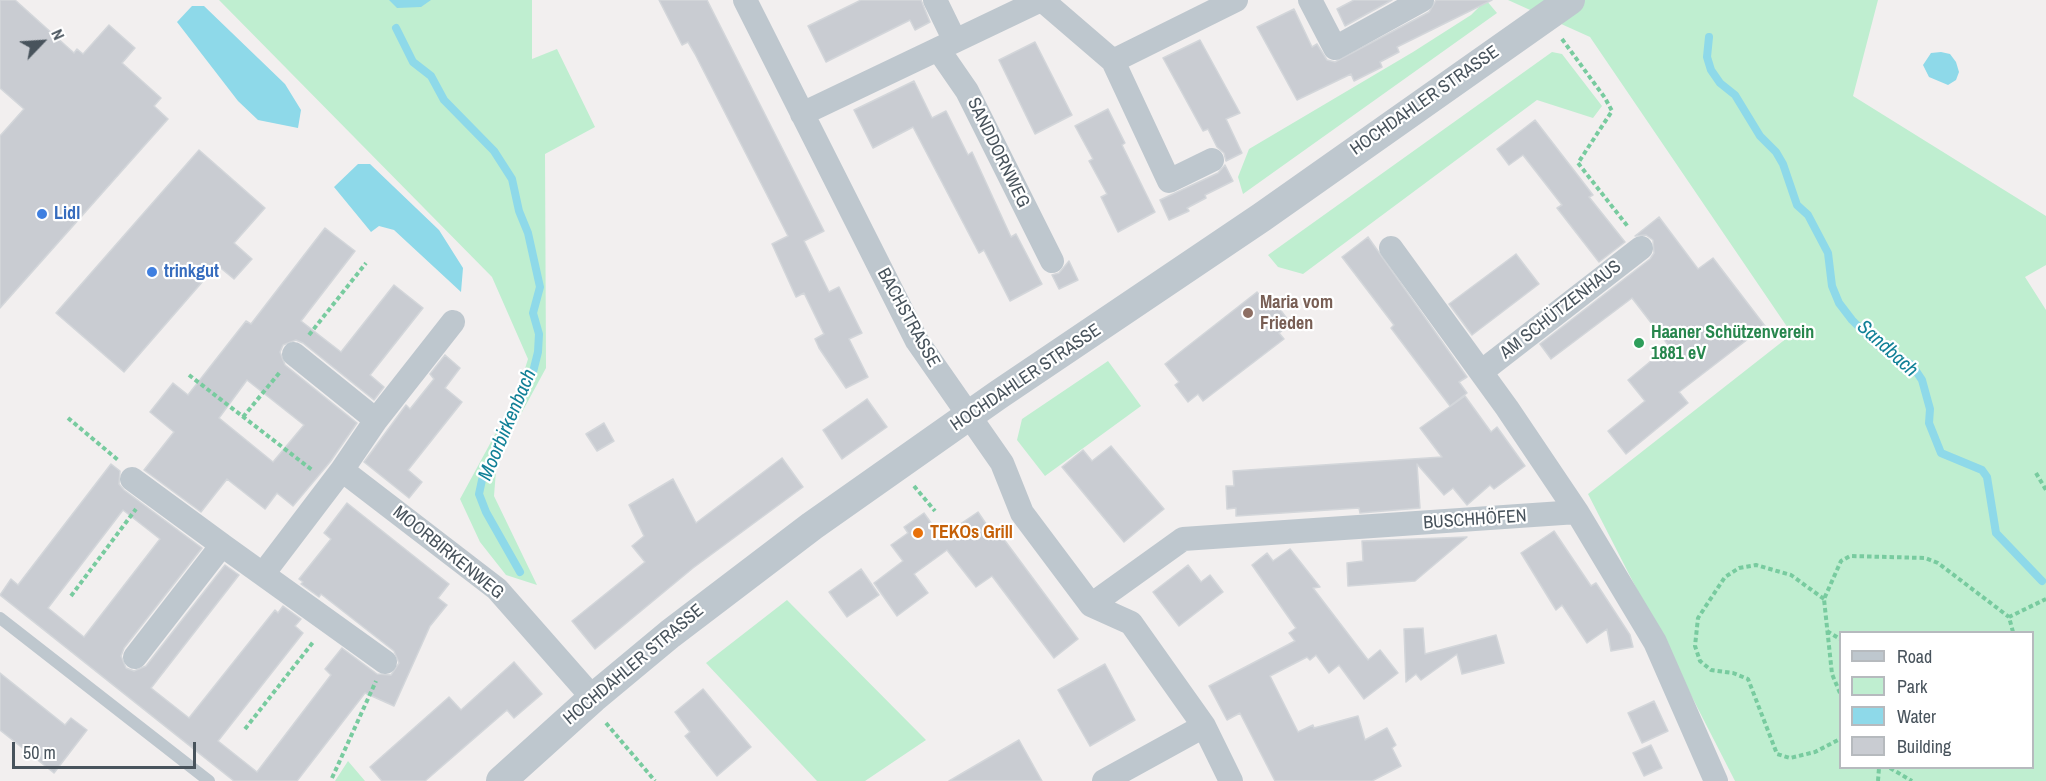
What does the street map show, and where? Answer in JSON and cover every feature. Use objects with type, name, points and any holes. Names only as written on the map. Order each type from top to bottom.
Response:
[{"type":"street","name":"BACHSTRASSE","points":[[745,0],[917,341],[1002,463],[1022,513],[1091,605],[1131,624],[1204,726],[1231,781]]},
{"type":"street","name":"SANDDORNWEG","points":[[935,0],[947,45],[967,91],[1052,261]]},
{"type":"street","points":[[802,114],[1042,0],[1113,61],[1170,181],[1212,160]]},
{"type":"street","points":[[1113,61],[1236,0]]},
{"type":"street","points":[[1310,0],[1335,48],[1422,0]]},
{"type":"street","name":"HOCHDAHLER STRASSE","points":[[501,781],[590,700],[719,596],[968,416],[1262,217],[1570,0]]},
{"type":"street","name":"AM SCHÜTZENHAUS","points":[[1391,248],[1481,372],[1577,512]]},
{"type":"street","name":"AM SCHÜTZENHAUS","points":[[1481,372],[1641,248]]},
{"type":"street","points":[[262,574],[337,478],[376,420],[453,322]]},
{"type":"street","points":[[294,354],[376,420]]},
{"type":"street","name":"MOORBIRKENWEG","points":[[337,478],[497,589],[590,700]]},
{"type":"street","points":[[141,485],[386,662]]},
{"type":"street","points":[[1577,512],[1655,642],[1716,781]]},
{"type":"street","name":"BUSCHHÖFEN","points":[[1091,605],[1183,539],[1577,512]]},
{"type":"street","points":[[135,657],[222,545]]},
{"type":"street","points":[[1104,781],[1204,726]]},
{"type":"lane","points":[[0,618],[208,781]]},
{"type":"path","points":[[1542,18],[1559,34],[1612,111],[1578,163],[1632,232],[1641,248]]},
{"type":"path","points":[[189,375],[337,478]]},
{"type":"path","points":[[68,417],[127,467],[141,485],[71,596]]},
{"type":"path","points":[[2036,473],[2046,490]]},
{"type":"path","points":[[1839,691],[1832,674],[1824,599],[1841,561],[1850,556],[1925,558],[1938,563],[2008,617],[2012,631]]},
{"type":"path","points":[[1824,599],[1791,575],[1756,565],[1739,568],[1725,577],[1698,618],[1695,646],[1700,661],[1711,670],[1733,673],[1749,679],[1756,694],[1759,712],[1777,754],[1790,758],[1815,752],[1839,740]]},
{"type":"path","points":[[2008,617],[2031,604],[2046,599]]},
{"type":"path","points":[[245,729],[329,621]]},
{"type":"path","points":[[1827,631],[1839,638]]},
{"type":"path","points":[[332,778],[386,662]]},
{"type":"path","points":[[590,700],[655,781]]},
{"type":"path","points":[[1892,769],[1912,781]]},
{"type":"green space","points":[[219,0],[532,0],[532,59],[557,49],[595,127],[545,154],[546,368],[497,458],[494,496],[537,585],[506,575],[480,542],[460,499],[517,394],[528,359],[492,277]]},
{"type":"green space","points":[[1486,0],[1497,13],[1243,194],[1238,177],[1249,149],[1413,52],[1471,15]]},
{"type":"green space","points":[[1508,0],[1878,0],[1853,96],[2046,216],[2046,265],[2025,277],[2046,310],[2046,781],[1735,781],[1588,494],[1792,334],[1590,37]]},
{"type":"green space","points":[[1552,52],[1562,54],[1602,106],[1593,118],[1537,100],[1303,274],[1278,267],[1268,255]]},
{"type":"green space","points":[[1108,361],[1141,406],[1045,476],[1017,440],[1022,419]]},
{"type":"green space","points":[[787,600],[926,740],[865,781],[817,781],[706,663]]},
{"type":"green space","points":[[348,761],[365,781],[335,781]]},
{"type":"water","points":[[389,0],[431,0],[421,7],[397,8]]},
{"type":"water","points":[[192,6],[204,6],[285,84],[301,110],[298,128],[258,120],[238,101],[177,22]]},
{"type":"water","points":[[1931,53],[1950,54],[1959,72],[1956,80],[1948,85],[1929,77],[1923,65]]},
{"type":"water","points":[[358,164],[370,164],[439,230],[463,268],[461,292],[394,230],[379,226],[371,232],[334,187]]},
{"type":"building","name":"Lidl","points":[[0,0],[15,0],[74,53],[77,49],[83,54],[109,25],[135,48],[122,63],[161,98],[154,106],[168,119],[0,308],[0,136],[24,109],[0,88]]},
{"type":"building","points":[[659,0],[707,0],[824,231],[804,241],[829,292],[839,287],[862,333],[849,339],[868,377],[846,388],[819,348],[815,339],[824,334],[804,293],[796,297],[772,244],[788,236],[695,54],[688,42],[682,45]]},
{"type":"building","points":[[861,0],[921,0],[930,22],[915,30],[910,20],[826,62],[808,26]]},
{"type":"building","points":[[1354,0],[1392,0],[1345,26],[1337,9]]},
{"type":"building","points":[[1436,0],[1492,0],[1397,47],[1399,52],[1380,62],[1382,67],[1354,81],[1351,74],[1297,100],[1257,27],[1294,9],[1312,47],[1317,44],[1327,60],[1335,62],[1429,12]]},
{"type":"building","points":[[1200,40],[1240,113],[1226,119],[1242,153],[1226,161],[1224,153],[1217,147],[1208,129],[1203,131],[1163,58]]},
{"type":"building","points":[[1035,42],[1072,115],[1035,134],[999,60]]},
{"type":"building","points":[[914,81],[932,118],[946,111],[968,155],[972,152],[1011,237],[1016,234],[1042,284],[1010,301],[984,250],[979,253],[913,127],[873,148],[854,110]]},
{"type":"building","points":[[1108,109],[1125,143],[1122,145],[1155,212],[1118,232],[1101,197],[1107,194],[1089,161],[1093,159],[1075,126]]},
{"type":"building","points":[[1535,120],[1593,195],[1589,197],[1625,242],[1599,262],[1557,208],[1562,205],[1523,155],[1509,165],[1497,149]]},
{"type":"building","name":"trinkgut","points":[[199,150],[265,208],[234,243],[252,259],[234,279],[217,265],[124,372],[56,313]]},
{"type":"building","points":[[1225,165],[1233,181],[1205,195],[1206,198],[1187,208],[1189,211],[1169,220],[1160,200],[1218,173]]},
{"type":"building","points":[[1659,217],[1698,269],[1713,258],[1765,326],[1679,392],[1688,403],[1626,454],[1608,431],[1645,401],[1628,380],[1669,346],[1632,298],[1551,359],[1540,344],[1650,259],[1654,253],[1653,240],[1646,235],[1635,236]]},
{"type":"building","points":[[325,228],[355,251],[301,321],[341,352],[394,285],[423,308],[370,375],[384,387],[374,400],[303,343],[296,340],[283,345],[280,352],[285,365],[357,423],[330,462],[293,506],[277,493],[265,509],[227,479],[201,512],[144,470],[174,432],[150,412],[173,383],[188,395],[246,321],[251,324]],"holes":[[[247,380],[304,425],[273,462],[219,418]]]},
{"type":"building","points":[[1368,237],[1467,377],[1459,382],[1467,393],[1450,406],[1391,328],[1394,325],[1342,257]]},
{"type":"building","points":[[1516,254],[1539,284],[1472,335],[1449,304]]},
{"type":"building","points":[[1069,261],[1078,280],[1059,289],[1052,275],[1059,273]]},
{"type":"building","points":[[1257,292],[1270,308],[1276,304],[1291,324],[1279,333],[1284,339],[1203,401],[1198,394],[1188,402],[1175,385],[1179,382],[1165,364]]},
{"type":"building","points":[[445,355],[460,368],[445,388],[462,402],[408,470],[422,482],[409,498],[364,462],[406,405],[410,409],[434,379],[430,374]]},
{"type":"building","points":[[1465,396],[1491,432],[1497,427],[1525,466],[1494,489],[1490,485],[1467,505],[1453,488],[1444,495],[1417,464],[1420,508],[1360,513],[1359,508],[1236,516],[1236,508],[1227,509],[1226,486],[1234,486],[1233,471],[1442,457],[1420,428]]},
{"type":"building","points":[[867,399],[887,427],[842,459],[823,430]]},
{"type":"building","points":[[604,423],[614,441],[597,451],[586,434]]},
{"type":"building","points":[[1111,446],[1164,509],[1124,542],[1062,467],[1083,450],[1092,461]]},
{"type":"building","points":[[782,458],[803,487],[693,568],[595,649],[572,621],[645,562],[632,546],[644,536],[629,505],[673,479],[696,523]]},
{"type":"building","points":[[111,464],[120,471],[119,484],[124,490],[202,548],[124,648],[121,656],[126,668],[134,671],[146,666],[225,565],[239,575],[151,688],[189,718],[275,610],[278,613],[283,606],[301,619],[295,626],[303,633],[218,741],[257,772],[331,675],[325,669],[342,648],[377,674],[391,675],[399,663],[394,651],[321,594],[319,597],[301,584],[303,582],[299,579],[331,539],[324,533],[347,503],[449,584],[438,598],[447,605],[430,626],[394,706],[365,693],[297,781],[234,781],[0,595],[11,579],[18,585]],"holes":[[[123,510],[160,539],[84,637],[48,608]]]},
{"type":"building","points":[[978,512],[995,537],[1000,534],[1078,639],[1054,658],[992,576],[976,587],[947,550],[914,574],[928,593],[897,616],[874,583],[903,561],[891,545],[908,533],[904,527],[924,513],[941,537]]},
{"type":"building","points":[[1554,531],[1591,586],[1596,583],[1630,635],[1633,647],[1611,651],[1607,629],[1587,643],[1562,605],[1556,610],[1521,553]]},
{"type":"building","points":[[1467,537],[1415,581],[1348,586],[1347,563],[1363,561],[1362,541]]},
{"type":"building","points":[[1290,549],[1320,587],[1313,588],[1368,660],[1380,650],[1398,673],[1364,699],[1339,665],[1329,673],[1316,655],[1310,660],[1307,657],[1270,676],[1298,732],[1313,725],[1314,728],[1358,716],[1365,740],[1387,728],[1396,745],[1392,748],[1401,766],[1372,781],[1275,781],[1240,713],[1227,720],[1209,686],[1295,641],[1289,633],[1296,628],[1252,565],[1267,553],[1273,561]]},
{"type":"building","points":[[1188,565],[1201,582],[1210,575],[1223,592],[1179,626],[1153,592]]},
{"type":"building","points":[[861,569],[879,595],[847,617],[829,592]]},
{"type":"building","points":[[1423,628],[1425,654],[1496,635],[1504,663],[1462,674],[1457,654],[1421,680],[1416,674],[1406,682],[1404,629]]},
{"type":"building","points":[[514,662],[542,694],[514,718],[507,710],[425,781],[382,781],[370,767],[449,697],[461,710]]},
{"type":"building","points":[[1105,664],[1135,720],[1090,746],[1058,690]]},
{"type":"building","points":[[0,673],[65,725],[71,718],[87,730],[54,773],[0,730]]},
{"type":"building","points":[[703,689],[751,747],[717,776],[685,736],[690,732],[675,712]]},
{"type":"building","points":[[1654,701],[1668,731],[1642,743],[1628,713]]},
{"type":"building","points":[[1019,740],[1042,781],[949,781]]},
{"type":"building","points":[[1651,745],[1662,768],[1644,776],[1633,753]]},
{"type":"waterway","name":"Moorbirkenbach","points":[[396,28],[413,62],[431,76],[444,100],[494,151],[512,179],[519,211],[528,233],[540,287],[533,313],[539,334],[538,352],[533,372],[482,480],[479,494],[486,512],[520,572]]},
{"type":"waterway","name":"Sandbach","points":[[1709,37],[1707,57],[1711,70],[1720,83],[1735,95],[1760,136],[1776,152],[1783,164],[1797,205],[1808,215],[1828,253],[1832,286],[1839,303],[1877,345],[1912,365],[1922,380],[1930,409],[1929,423],[1941,453],[1982,470],[1987,477],[1996,533],[2042,581]]},
{"type":"place","name":"Lidl","points":[[42,214]]},
{"type":"place","name":"trinkgut","points":[[152,272]]},
{"type":"place","name":"Maria vom Frieden","points":[[1248,313]]},
{"type":"place","name":"Haaner Schützenverein 1881 eV","points":[[1639,343]]},
{"type":"place","name":"TEKOs Grill","points":[[918,533]]}]
